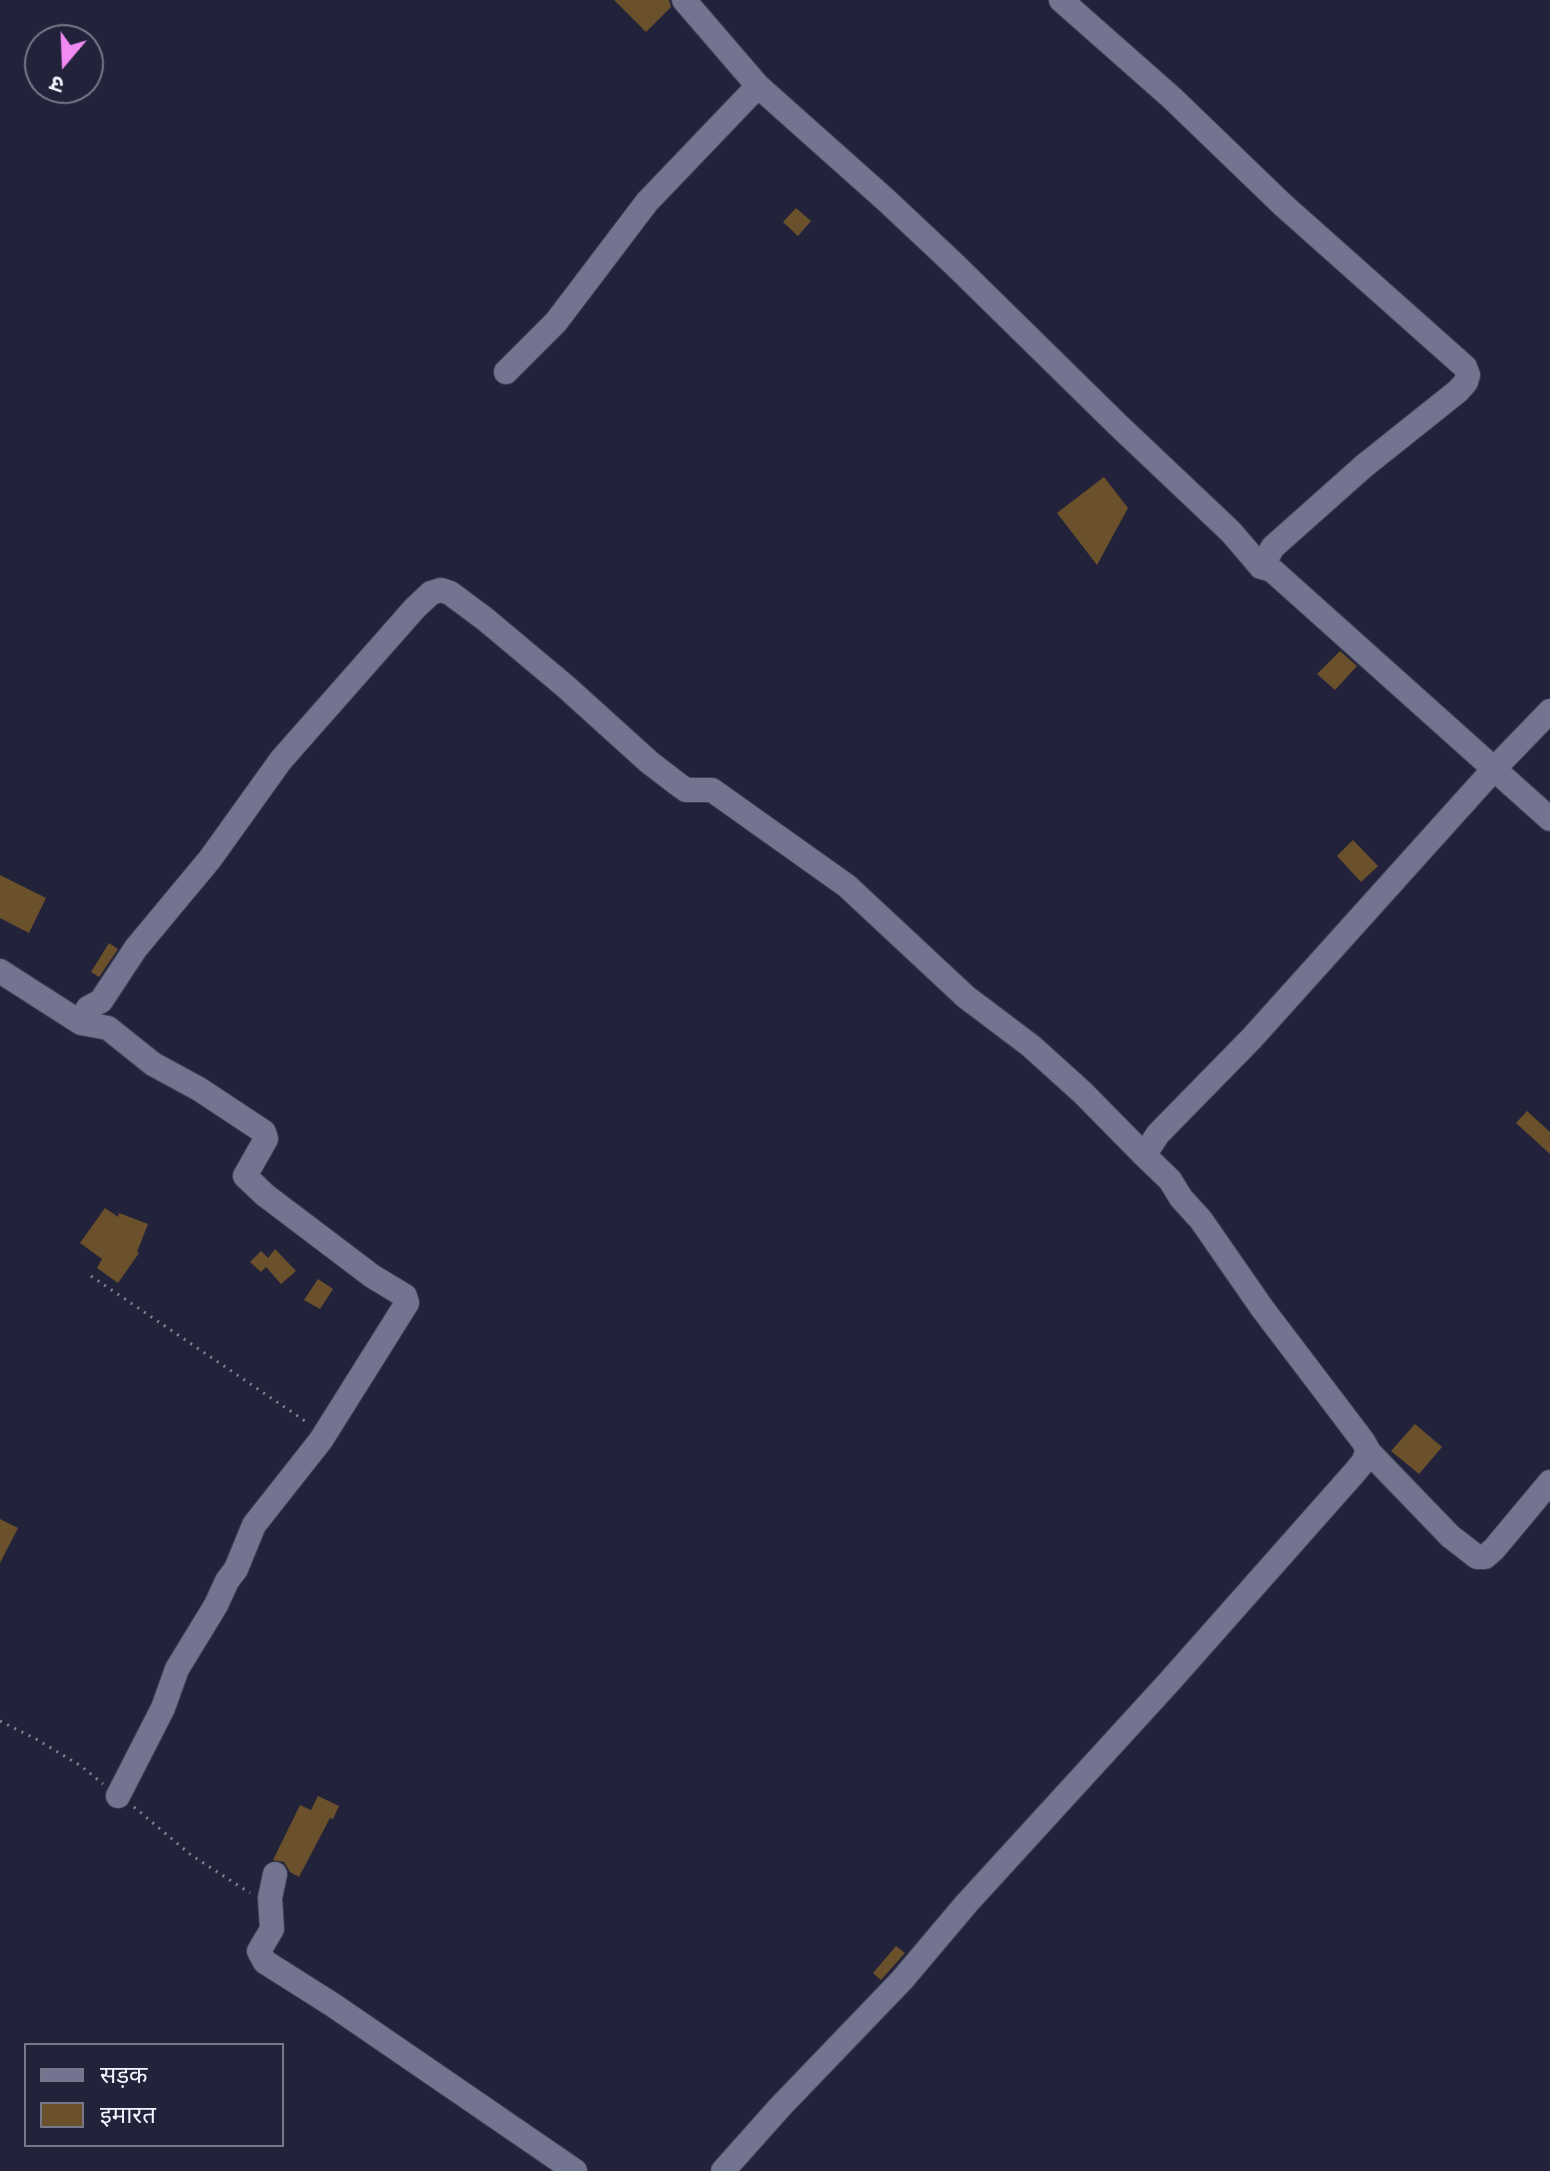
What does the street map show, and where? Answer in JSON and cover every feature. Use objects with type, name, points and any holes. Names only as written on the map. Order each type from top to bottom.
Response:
[{"type":"street","points":[[684,0],[758,86],[931,243],[1231,532],[1261,567],[1272,570],[1550,819]]},
{"type":"street","points":[[1061,0],[1172,98],[1283,205],[1465,367],[1468,375],[1458,391],[1364,466],[1273,547],[1261,567]]},
{"type":"street","points":[[506,372],[556,322],[647,202],[758,86]]},
{"type":"street","points":[[81,1023],[88,1008],[101,1001],[136,948],[210,859],[281,760],[415,608],[431,593],[441,590],[450,593],[485,619],[679,785],[686,790],[712,790],[847,886],[966,997],[1031,1046],[1083,1093],[1170,1180],[1369,1452],[1450,1536],[1477,1557],[1485,1557],[1550,1482]]},
{"type":"street","points":[[1144,1155],[1158,1134],[1252,1038],[1550,711]]},
{"type":"street","points":[[0,971],[81,1023],[108,1028],[153,1064],[199,1089],[264,1132],[266,1139],[245,1176],[265,1195],[372,1276],[405,1296],[407,1303],[324,1434],[254,1525],[236,1569],[177,1669],[163,1708],[118,1796]]},
{"type":"street","points":[[723,2171],[902,1980],[967,1903],[1355,1472],[1369,1452]]},
{"type":"street","points":[[275,1874],[270,1898],[272,1929],[259,1951],[265,1962],[575,2171]]},
{"type":"path","points":[[91,1276],[324,1434]]},
{"type":"path","points":[[0,1721],[81,1766],[191,1855],[251,1894],[271,1917]]},
{"type":"building","points":[[614,0],[669,0],[671,7],[646,32]]},
{"type":"building","points":[[796,208],[811,221],[798,236],[783,222]]},
{"type":"building","points":[[1104,477],[1128,508],[1097,565],[1057,513]]},
{"type":"building","points":[[1340,651],[1357,666],[1335,690],[1317,674]]},
{"type":"building","points":[[1353,840],[1378,866],[1361,882],[1337,856]]},
{"type":"building","points":[[0,875],[46,898],[29,933],[0,918]]},
{"type":"building","points":[[109,943],[118,949],[99,977],[91,972]]},
{"type":"building","points":[[1527,1111],[1550,1132],[1550,1154],[1516,1123]]},
{"type":"building","points":[[105,1208],[118,1217],[119,1213],[148,1224],[139,1253],[118,1283],[97,1268],[102,1259],[80,1243]]},
{"type":"building","points":[[275,1249],[296,1271],[281,1284],[266,1267],[261,1272],[250,1262],[261,1251],[268,1258]]},
{"type":"building","points":[[318,1279],[333,1289],[320,1309],[304,1300]]},
{"type":"building","points":[[1415,1424],[1442,1447],[1419,1474],[1391,1451]]},
{"type":"building","points":[[0,1519],[18,1528],[0,1563]]},
{"type":"building","points":[[318,1796],[339,1806],[299,1877],[290,1872],[284,1862],[273,1860],[300,1805],[311,1810]]},
{"type":"building","points":[[896,1946],[905,1953],[881,1980],[873,1973]]}]
